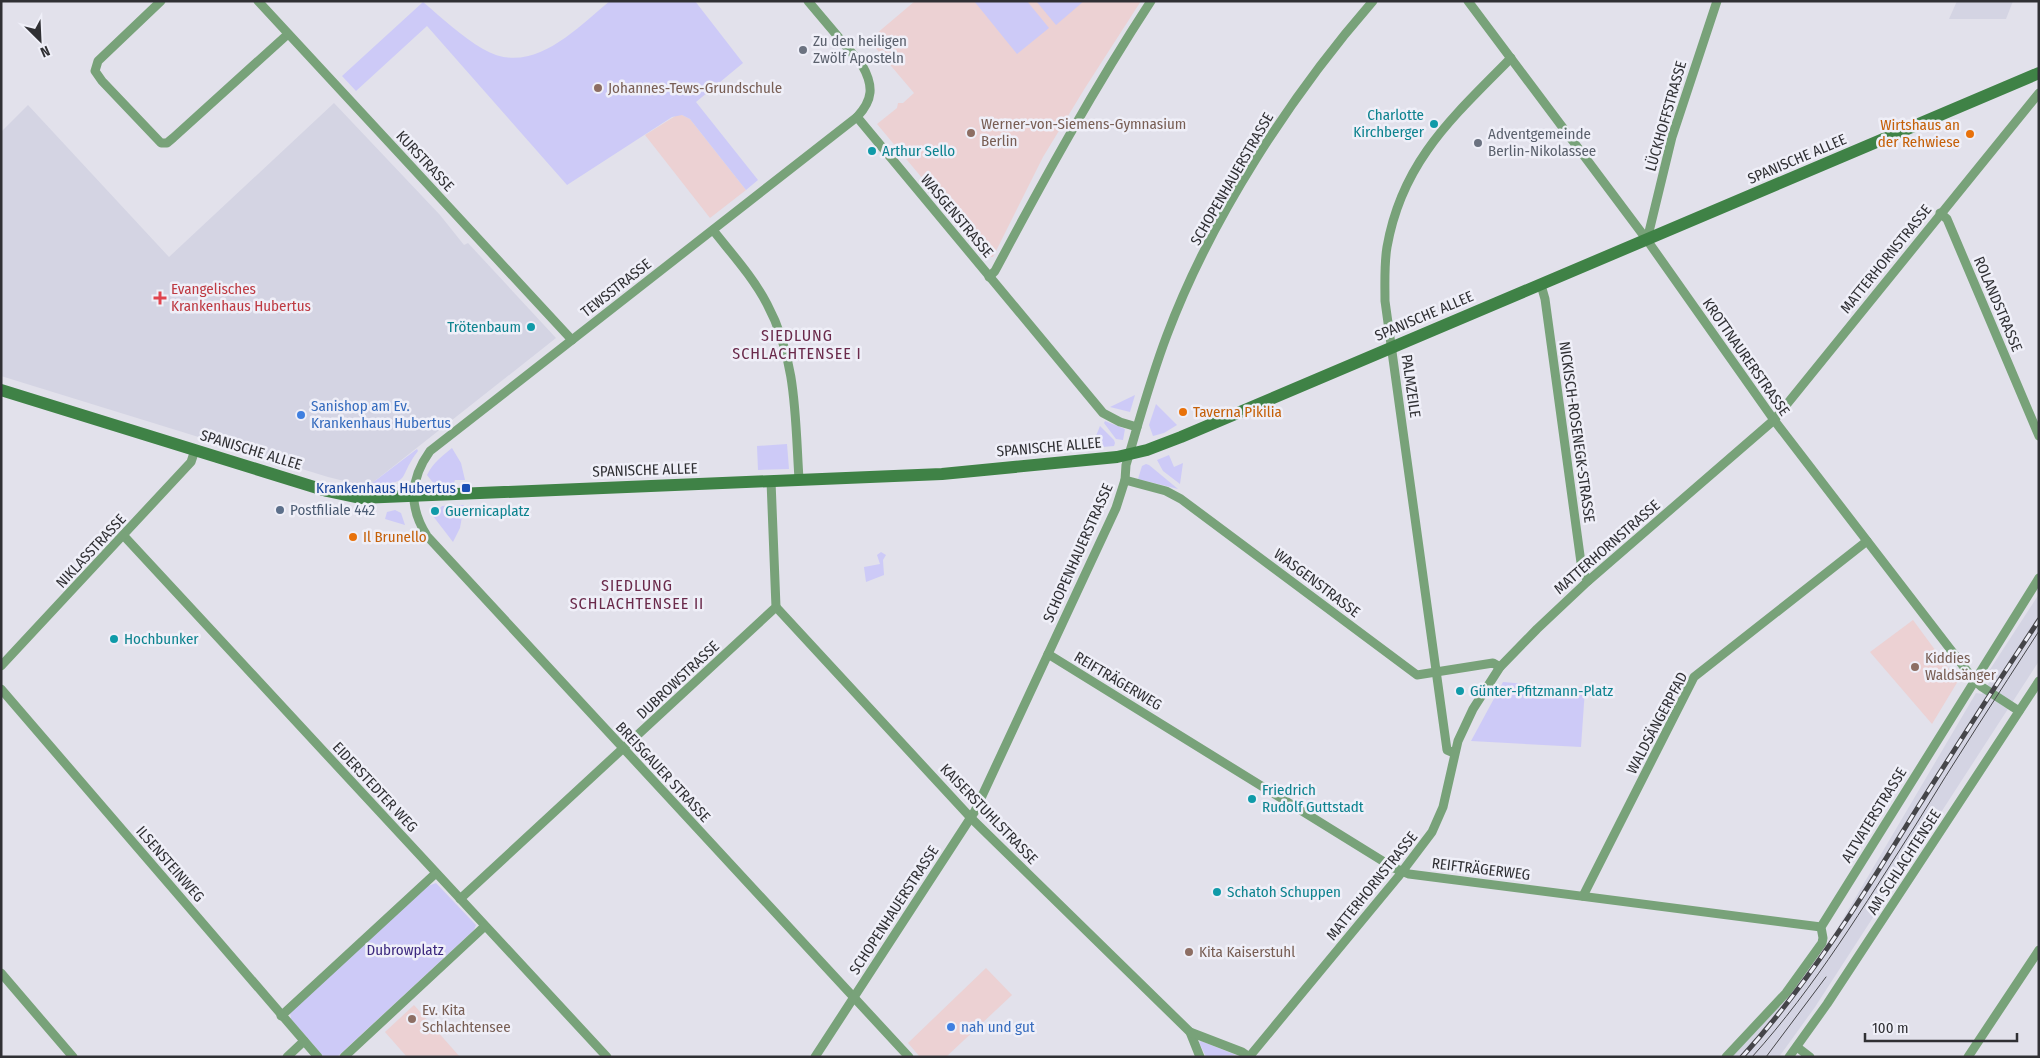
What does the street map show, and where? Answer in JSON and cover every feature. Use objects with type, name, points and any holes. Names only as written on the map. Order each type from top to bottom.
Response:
[{"type":"main road","name":"SPANISCHE ALLEE","points":[[1,390],[344,495],[378,498],[942,474],[1085,461],[1130,454],[1164,444],[2039,73]]},
{"type":"street","points":[[161,1],[98,61],[96,70],[102,81],[161,143],[167,143],[173,138],[288,34]]},
{"type":"street","name":"KURSTRASSE","points":[[258,1],[572,340]]},
{"type":"street","points":[[808,1],[862,65],[866,73],[870,85],[869,99],[865,108],[857,117]]},
{"type":"street","points":[[989,277],[995,271],[1052,163],[1115,56],[1151,1]]},
{"type":"street","name":"SCHOPENHAUERSTRASSE","points":[[815,1057],[971,818],[1116,508],[1152,376],[1170,326],[1207,246],[1235,196],[1290,107],[1373,1]]},
{"type":"street","name":"KROTTNAURERSTRASSE","points":[[1468,1],[1647,240],[1774,420],[1974,680],[2019,711]]},
{"type":"street","name":"LÜCKHOFFSTRASSE","points":[[1647,240],[1672,137],[1717,1]]},
{"type":"street","name":"PALMZEILE","points":[[1454,753],[1448,750],[1436,672],[1385,301],[1386,262],[1395,215],[1410,176],[1440,132],[1511,58]]},
{"type":"street","name":"MATTERHORNSTRASSE","points":[[1249,1057],[1432,832],[1439,819],[1454,753],[1473,709],[1500,667],[1537,628],[1588,581],[1774,420],[2039,93]]},
{"type":"street","name":"TEWSSTRASSE","points":[[414,496],[417,472],[430,451],[857,117]]},
{"type":"street","name":"WASGENSTRASSE","points":[[857,117],[1104,413],[1120,422],[1138,427]]},
{"type":"street","name":"ROLANDSTRASSE","points":[[1940,214],[1947,219],[2039,436]]},
{"type":"street","points":[[713,230],[766,303],[785,349],[794,392],[798,480]]},
{"type":"street","name":"NICKISCH-ROSENEGK-STRASSE","points":[[1541,285],[1546,306],[1582,570],[1588,581]]},
{"type":"street","name":"NIKLASSTRASSE","points":[[1,666],[191,462],[194,450]]},
{"type":"street","name":"WASGENSTRASSE","points":[[1125,480],[1166,491],[1181,498],[1417,675],[1492,663],[1500,667]]},
{"type":"street","points":[[771,481],[776,607]]},
{"type":"street","name":"BREISGAUER STRASSE","points":[[414,496],[415,511],[419,523],[427,536],[909,1057]]},
{"type":"street","name":"EIDERSTEDTER WEG","points":[[124,536],[607,1057]]},
{"type":"street","name":"WALDSÄNGERPFAD","points":[[1583,896],[1694,677],[1867,541]]},
{"type":"street","name":"ALTVATERSTRASSE","points":[[1726,1057],[1786,993],[1822,944],[1821,927],[2039,578]]},
{"type":"street","name":"DUBROWSTRASSE","points":[[460,899],[776,607]]},
{"type":"street","name":"KAISERSTUHLSTRASSE","points":[[776,607],[971,818],[1190,1032],[1242,1052],[1249,1057]]},
{"type":"street","name":"REIFTRÄGERWEG","points":[[1048,654],[1394,868],[1409,874],[1821,927]]},
{"type":"street","name":"AM SCHLACHTENSEE","points":[[1789,1057],[1827,1004],[2039,681]]},
{"type":"street","name":"ILSENSTEINWEG","points":[[1,689],[318,1057]]},
{"type":"street","points":[[282,1016],[436,873]]},
{"type":"street","points":[[344,1057],[485,926]]},
{"type":"street","points":[[1968,1057],[2039,950]]},
{"type":"street","points":[[1,973],[73,1057]]},
{"type":"street","name":"KAISERSTUHLSTRASSE","points":[[1190,1032],[1200,1057]]},
{"type":"street","points":[[287,1057],[304,1041]]},
{"type":"street","points":[[1797,1047],[1810,1057]]},
{"type":"shaded area","name":"Werner-von-Siemens-Gymnasium Berlin","points":[[915,1],[1141,1],[1043,157],[993,257],[988,257],[877,124],[897,108],[898,103],[903,103],[914,93],[869,40]]},
{"type":"shaded area","points":[[1957,1],[2013,1],[2006,19],[1949,19]]},
{"type":"shaded area","name":"Evangelisches Krankenhaus Hubertus","points":[[334,103],[440,215],[464,245],[468,243],[556,338],[371,484],[352,483],[328,477],[1,376],[1,132],[28,105],[169,257]]},
{"type":"shaded area","points":[[677,115],[690,119],[746,190],[710,218],[645,135]]},
{"type":"shaded area","points":[[2039,594],[2039,661],[1815,1007],[1779,1057],[1732,1057],[1790,995],[1830,941],[1976,693],[1982,694],[1990,681],[1987,674]]},
{"type":"shaded area","name":"Kiddies Waldsänger","points":[[1913,620],[1958,681],[1932,724],[1870,652]]},
{"type":"shaded area","points":[[986,968],[1012,995],[946,1057],[920,1057],[908,1043]]},
{"type":"shaded area","name":"Ev. Kita Schlachtensee","points":[[414,1005],[460,1057],[407,1057],[385,1032]]},
{"type":"green space","points":[[610,1],[695,1],[743,63],[696,102],[758,180],[746,190],[690,119],[682,115],[672,117],[567,185],[427,26],[356,91],[342,76],[423,2],[460,33],[483,49],[501,56],[519,58],[535,54],[552,46]]},
{"type":"green space","points":[[974,1],[1027,1],[1049,28],[1017,54]]},
{"type":"green space","points":[[1036,1],[1084,1],[1056,25]]},
{"type":"green space","points":[[1135,395],[1130,412],[1110,407]]},
{"type":"green space","points":[[1156,404],[1177,425],[1164,433],[1153,436],[1149,425]]},
{"type":"green space","points":[[1105,421],[1125,429],[1123,440],[1116,439],[1104,423]]},
{"type":"green space","points":[[1100,426],[1114,440],[1114,446],[1091,448]]},
{"type":"green space","points":[[787,444],[789,469],[758,470],[757,446]]},
{"type":"green space","points":[[452,448],[461,463],[465,480],[455,480],[454,483],[434,484],[427,475],[429,471]]},
{"type":"green space","points":[[417,449],[418,451],[399,481],[371,484]]},
{"type":"green space","points":[[1169,455],[1174,467],[1183,463],[1180,484],[1163,471],[1157,460]]},
{"type":"green space","points":[[1146,464],[1178,489],[1138,479],[1142,466]]},
{"type":"green space","points":[[464,505],[460,528],[453,542],[433,516],[442,506]]},
{"type":"green space","points":[[395,510],[401,513],[405,525],[385,519],[387,512]]},
{"type":"green space","points":[[881,552],[886,555],[883,560],[884,575],[866,582],[864,567],[880,564],[877,555]]},
{"type":"green space","points":[[1503,682],[1585,689],[1581,747],[1471,741]]},
{"type":"green space","name":"Dubrowplatz","points":[[436,883],[476,925],[474,930],[337,1057],[324,1057],[291,1019],[290,1013],[428,886]]},
{"type":"green space","points":[[1201,1041],[1237,1055],[1206,1057],[1199,1042]]},
{"type":"tram line","points":[[1752,1057],[1797,1002],[1838,945],[2039,631]]},
{"type":"tram line","points":[[1766,1057],[1826,977]]},
{"type":"railway","points":[[1742,1057],[1791,998],[1836,936],[2039,620]]},
{"type":"place","name":"Zu den heiligen Zwölf Aposteln","points":[[803,50]]},
{"type":"place","name":"Johannes-Tews-Grundschule","points":[[598,88]]},
{"type":"place","name":"Charlotte Kirchberger","points":[[1434,124]]},
{"type":"place","name":"Werner-von-Siemens-Gymnasium Berlin","points":[[971,133]]},
{"type":"place","name":"Wirtshaus an der Rehwiese","points":[[1970,134]]},
{"type":"place","name":"Adventgemeinde Berlin-Nikolassee","points":[[1478,143]]},
{"type":"place","name":"Arthur Sello","points":[[872,151]]},
{"type":"place","name":"Evangelisches Krankenhaus Hubertus","points":[[160,298]]},
{"type":"place","name":"Trötenbaum","points":[[531,327]]},
{"type":"place","name":"Taverna Pikilia","points":[[1183,412]]},
{"type":"place","name":"Sanishop am Ev. Krankenhaus Hubertus","points":[[301,415]]},
{"type":"place","name":"Krankenhaus Hubertus","points":[[466,488]]},
{"type":"place","name":"Postfiliale 442","points":[[280,510]]},
{"type":"place","name":"Guernicaplatz","points":[[435,511]]},
{"type":"place","name":"Il Brunello","points":[[353,537]]},
{"type":"place","name":"Hochbunker","points":[[114,639]]},
{"type":"place","name":"Kiddies Waldsänger","points":[[1915,667]]},
{"type":"place","name":"Günter-Pfitzmann-Platz","points":[[1460,691]]},
{"type":"place","name":"Friedrich Rudolf Guttstadt","points":[[1252,799]]},
{"type":"place","name":"Schatoh Schuppen","points":[[1217,892]]},
{"type":"place","name":"Kita Kaiserstuhl","points":[[1189,952]]},
{"type":"place","name":"Ev. Kita Schlachtensee","points":[[412,1019]]},
{"type":"place","name":"nah und gut","points":[[951,1027]]},
{"type":"district","name":"SIEDLUNG SCHLACHTENSEE I","points":[[797,344]]},
{"type":"district","name":"SIEDLUNG SCHLACHTENSEE II","points":[[637,594]]}]
